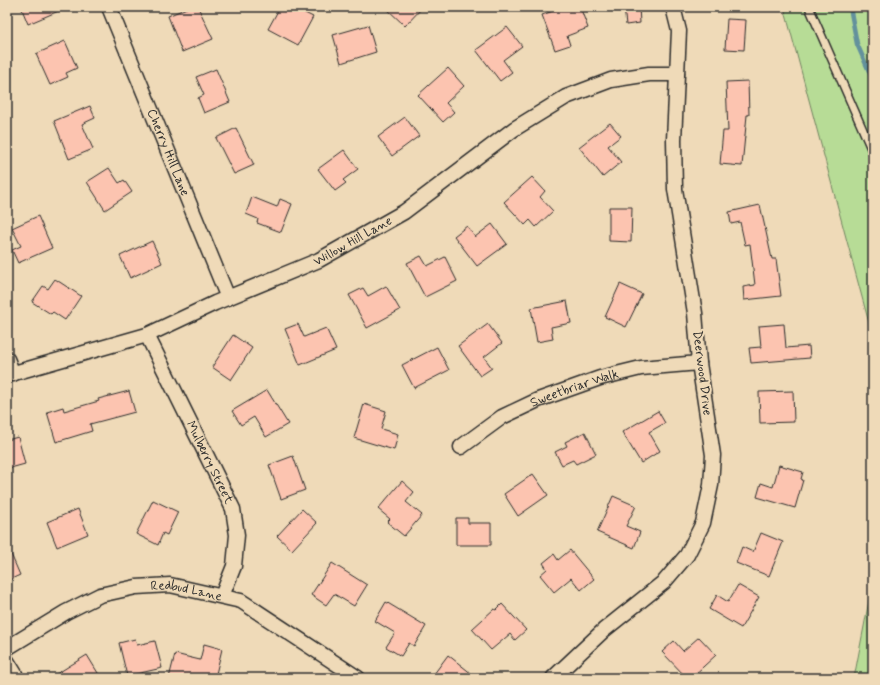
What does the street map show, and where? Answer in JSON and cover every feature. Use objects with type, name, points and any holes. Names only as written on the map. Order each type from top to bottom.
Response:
[{"type":"street","name":"Cherry Hill Lane","points":[[109,7],[228,298]]},
{"type":"street","name":"Deerwood Drive","points":[[553,678],[604,630],[664,582],[687,555],[703,523],[711,485],[713,455],[699,363],[695,313],[675,189],[674,140],[679,31],[673,7]]},
{"type":"street","name":"Willow Hill Lane","points":[[10,375],[147,336],[228,298],[319,260],[404,212],[514,129],[566,97],[611,80],[649,74],[678,74]]},
{"type":"street","name":"Mulberry Street","points":[[147,336],[233,509],[237,535],[234,566],[222,596]]},
{"type":"street","points":[[7,359],[10,375]]},
{"type":"street","name":"Sweetbriar Walk","points":[[461,446],[502,417],[538,400],[600,378],[641,368],[699,363]]},
{"type":"street","name":"Redbud Lane","points":[[7,648],[66,612],[100,595],[136,587],[170,585],[241,601],[358,678]]},
{"type":"street","points":[[7,661],[16,678]]},
{"type":"lane","points":[[809,7],[873,153]]},
{"type":"green space","points":[[784,7],[873,7],[873,338]]},
{"type":"green space","points":[[873,580],[873,678],[854,678]]},
{"type":"building","points":[[21,7],[68,7],[28,24]]},
{"type":"building","points":[[189,7],[198,7],[213,39],[182,52],[168,16]]},
{"type":"building","points":[[280,7],[293,7],[313,17],[298,45],[268,29]]},
{"type":"building","points":[[385,7],[423,7],[405,26]]},
{"type":"building","points":[[564,7],[580,7],[588,28],[567,36],[570,45],[555,50],[542,15]]},
{"type":"building","points":[[624,7],[639,7],[640,23],[626,25]]},
{"type":"building","points":[[727,19],[746,20],[744,50],[725,49]]},
{"type":"building","points":[[368,25],[376,52],[341,63],[333,35]]},
{"type":"building","points":[[507,27],[522,46],[503,60],[512,72],[500,81],[476,50]]},
{"type":"building","points":[[65,41],[77,68],[66,73],[68,77],[50,85],[36,54]]},
{"type":"building","points":[[448,68],[464,86],[446,103],[454,112],[443,122],[418,95]]},
{"type":"building","points":[[216,69],[230,102],[204,113],[198,98],[204,95],[196,77]]},
{"type":"building","points":[[748,81],[749,115],[747,115],[742,166],[720,164],[723,131],[728,131],[726,82]]},
{"type":"building","points":[[90,106],[95,118],[82,124],[93,149],[69,159],[54,121]]},
{"type":"building","points":[[405,117],[419,136],[392,156],[378,137]]},
{"type":"building","points":[[610,123],[621,136],[608,146],[621,162],[603,177],[579,147]]},
{"type":"building","points":[[236,128],[254,165],[234,174],[216,138]]},
{"type":"building","points":[[344,150],[358,169],[343,180],[346,183],[335,191],[318,169]]},
{"type":"building","points":[[109,168],[119,183],[124,180],[132,192],[105,210],[87,182]]},
{"type":"building","points":[[532,177],[545,191],[540,197],[553,211],[536,227],[530,220],[525,225],[504,202]]},
{"type":"building","points":[[252,197],[277,207],[280,199],[292,204],[281,232],[257,223],[258,219],[246,214]]},
{"type":"building","points":[[760,205],[772,259],[776,259],[781,296],[744,300],[743,287],[755,285],[750,244],[745,245],[740,222],[731,224],[729,212]]},
{"type":"building","points":[[609,207],[632,207],[631,242],[609,241]]},
{"type":"building","points":[[38,216],[52,248],[18,263],[12,250],[21,246],[12,228]]},
{"type":"building","points":[[492,224],[507,244],[477,266],[454,236],[467,226],[475,237]]},
{"type":"building","points":[[152,241],[162,263],[130,278],[120,256]]},
{"type":"building","points":[[421,256],[427,266],[445,257],[457,281],[425,297],[407,263]]},
{"type":"building","points":[[55,279],[81,296],[65,320],[53,312],[51,314],[32,302],[43,286],[48,289]]},
{"type":"building","points":[[620,284],[642,294],[626,327],[605,317]]},
{"type":"building","points":[[386,286],[400,310],[367,328],[349,295],[363,288],[368,296]]},
{"type":"building","points":[[567,301],[571,323],[551,327],[553,339],[537,342],[531,308]]},
{"type":"building","points":[[298,324],[304,337],[326,328],[336,350],[300,365],[285,329]]},
{"type":"building","points":[[488,324],[502,343],[484,357],[492,368],[480,376],[458,346]]},
{"type":"building","points":[[784,324],[786,348],[809,346],[810,358],[751,363],[749,348],[761,347],[759,326]]},
{"type":"building","points":[[233,335],[252,348],[231,380],[212,367]]},
{"type":"building","points":[[437,347],[449,370],[414,388],[402,365]]},
{"type":"building","points":[[267,390],[288,424],[266,437],[254,417],[241,425],[232,411]]},
{"type":"building","points":[[129,391],[135,412],[90,424],[92,431],[56,442],[47,412],[63,407],[64,411],[99,401],[98,399]]},
{"type":"building","points":[[793,391],[794,422],[760,423],[759,392]]},
{"type":"building","points":[[364,404],[386,411],[381,429],[398,434],[394,450],[354,438]]},
{"type":"building","points":[[658,411],[665,423],[649,432],[660,451],[641,463],[622,432]]},
{"type":"building","points":[[585,432],[596,454],[576,464],[573,460],[562,465],[555,452],[567,446],[565,442]]},
{"type":"building","points":[[18,437],[25,464],[7,469],[7,440]]},
{"type":"building","points":[[293,456],[305,490],[281,499],[269,465]]},
{"type":"building","points":[[779,465],[803,472],[801,479],[803,480],[795,508],[757,497],[761,483],[773,487]]},
{"type":"building","points":[[533,474],[548,495],[518,516],[504,494]]},
{"type":"building","points":[[402,481],[414,492],[406,502],[422,515],[404,536],[387,522],[390,519],[378,509]]},
{"type":"building","points":[[613,496],[636,506],[626,526],[640,532],[634,548],[597,532]]},
{"type":"building","points":[[153,500],[178,512],[167,535],[163,533],[158,545],[136,534]]},
{"type":"building","points":[[78,509],[88,534],[57,547],[47,522]]},
{"type":"building","points":[[302,509],[317,523],[292,550],[277,536]]},
{"type":"building","points":[[456,518],[468,518],[468,523],[491,523],[491,545],[456,545]]},
{"type":"building","points":[[761,533],[783,542],[769,576],[736,563],[742,547],[753,552]]},
{"type":"building","points":[[7,545],[20,575],[7,581]]},
{"type":"building","points":[[570,550],[594,579],[581,590],[571,578],[554,592],[540,575],[547,569],[543,563],[554,554],[558,560]]},
{"type":"building","points":[[332,563],[367,585],[354,606],[334,594],[326,605],[311,595]]},
{"type":"building","points":[[738,585],[759,597],[741,628],[709,609],[717,595],[728,602]]},
{"type":"building","points":[[386,602],[426,626],[414,646],[409,643],[401,656],[386,647],[395,633],[375,621]]},
{"type":"building","points":[[502,604],[526,630],[515,640],[510,634],[491,650],[472,629],[494,609],[496,610]]},
{"type":"building","points":[[699,637],[716,655],[691,678],[687,678],[662,652],[674,641],[683,651]]},
{"type":"building","points":[[135,639],[137,645],[155,641],[162,668],[127,676],[119,643]]},
{"type":"building","points":[[204,644],[222,649],[215,678],[169,678],[175,654],[200,660]]},
{"type":"building","points":[[87,655],[101,678],[50,678]]},
{"type":"building","points":[[448,655],[477,678],[431,678]]},
{"type":"waterway","points":[[850,7],[857,44],[873,80]]}]
